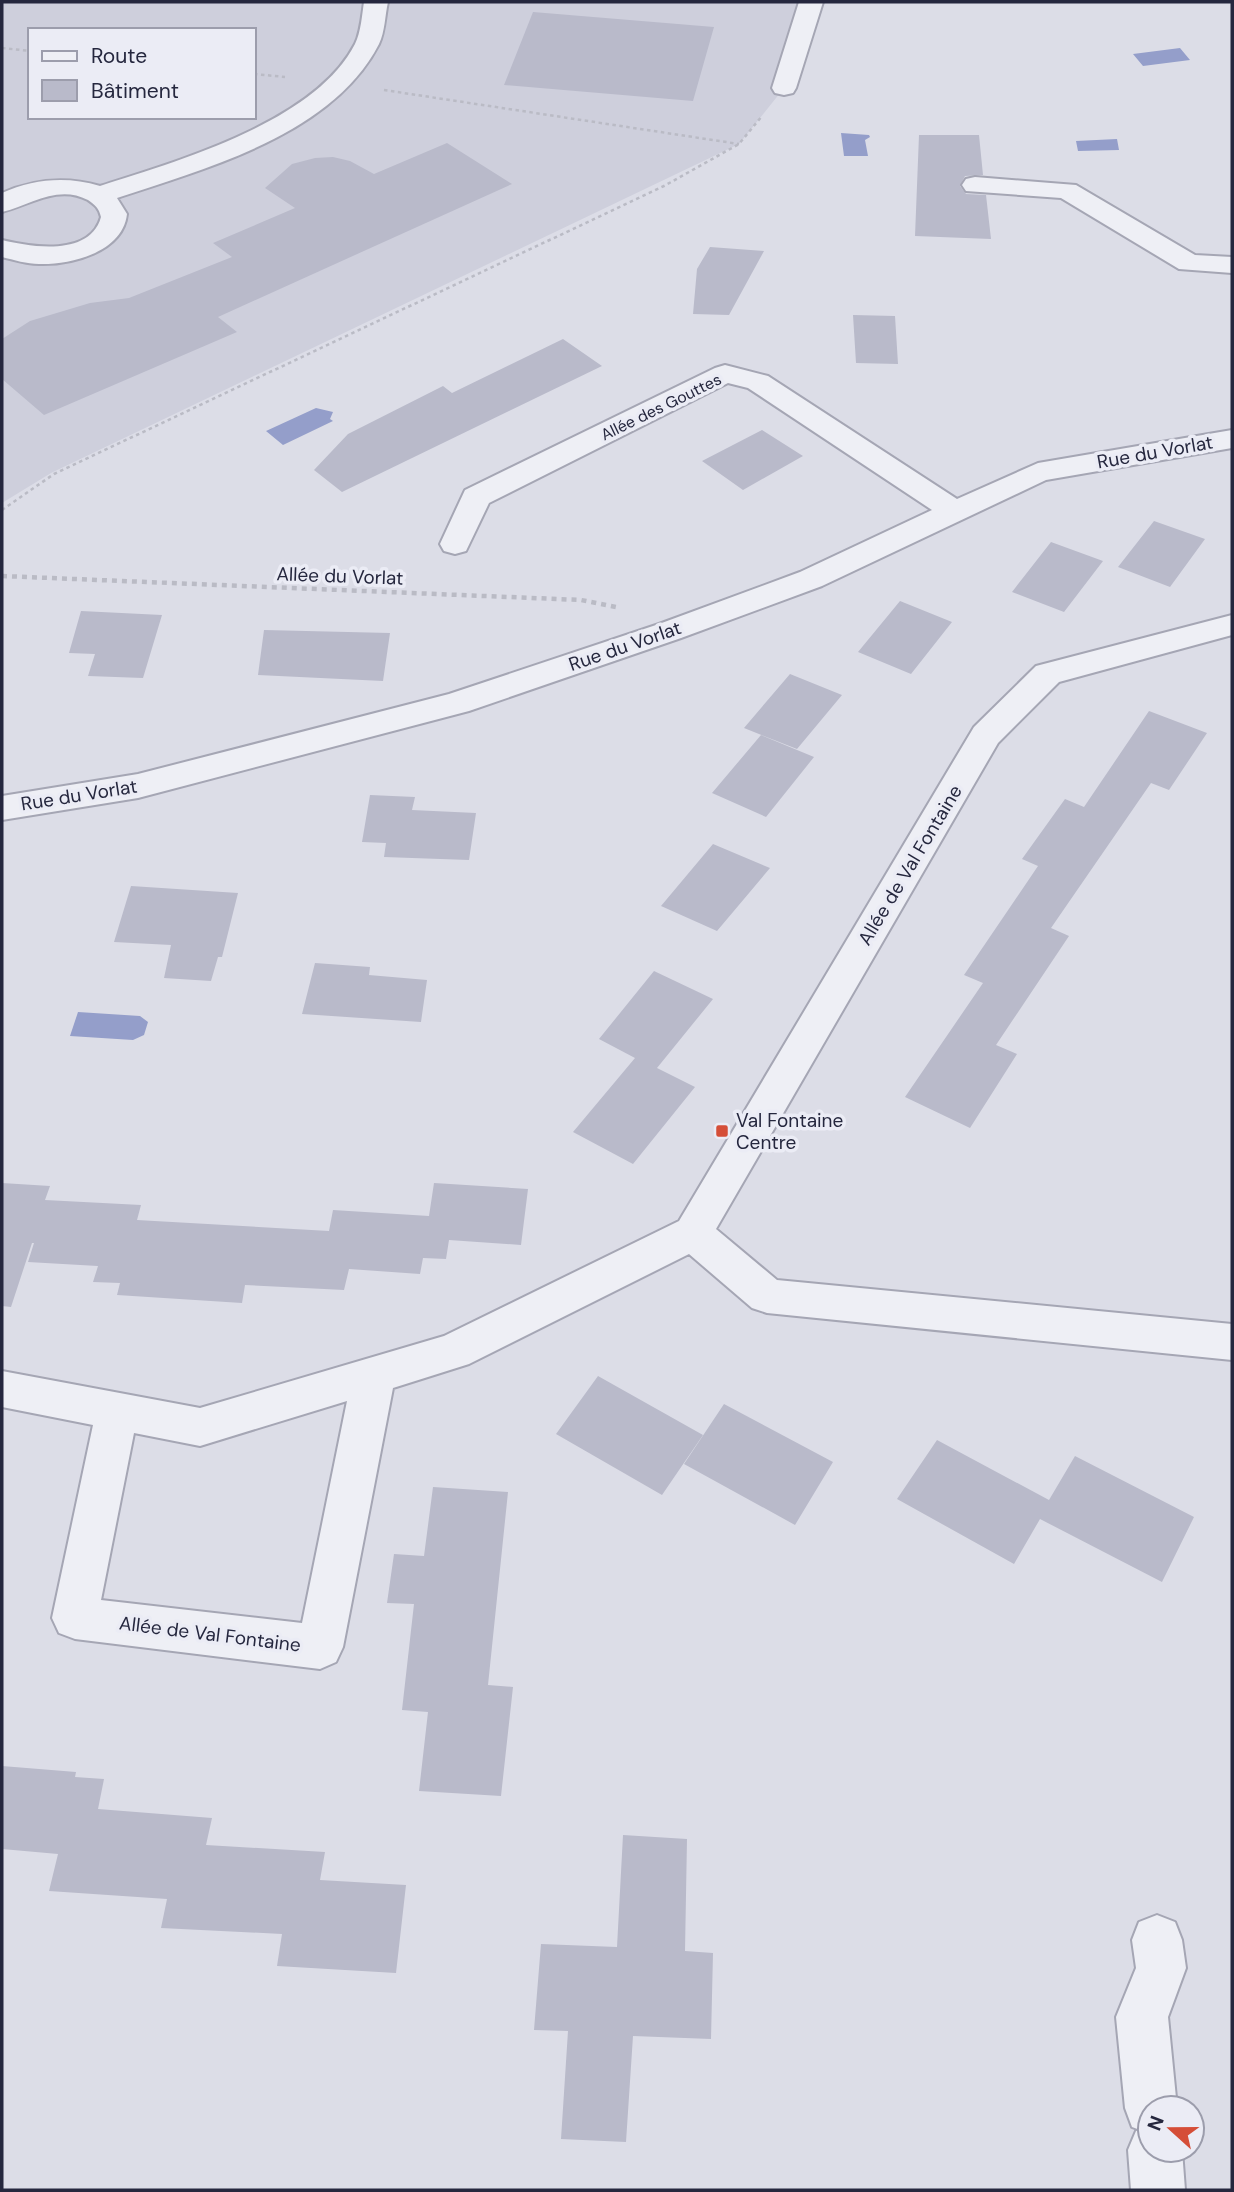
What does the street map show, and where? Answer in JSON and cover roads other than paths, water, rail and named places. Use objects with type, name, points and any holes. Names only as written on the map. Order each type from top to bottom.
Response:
[{"type":"street","points":[[99,195],[221,154],[301,113],[341,83],[365,48],[376,17],[376,2]]},
{"type":"street","points":[[784,88],[811,2]]},
{"type":"street","points":[[975,185],[1067,191],[1189,263],[1232,265]]},
{"type":"street","points":[[2,204],[27,192],[46,188],[84,190],[99,195],[110,204],[114,215],[111,227],[100,238],[83,248],[40,256],[19,254],[2,248]]},
{"type":"street","name":"Allée des Gouttes","points":[[455,544],[477,497],[725,374],[758,382],[955,511]]},
{"type":"street","name":"Rue du Vorlat","points":[[2,808],[138,786],[457,703],[670,631],[811,579],[1038,472],[1232,439]]},
{"type":"street","name":"Allée de Val Fontaine","points":[[693,1233],[986,735],[1048,674],[1232,625]]},
{"type":"street","points":[[2,1389],[200,1427],[454,1351],[693,1233],[767,1296],[1232,1342]]},
{"type":"street","name":"Allée de Val Fontaine","points":[[117,1411],[75,1618],[320,1647],[374,1375]]},
{"type":"street","points":[[1150,2094],[1142,2017],[1161,1968],[1157,1940]]},
{"type":"street","points":[[1156,2164],[1158,2190]]},
{"type":"water","points":[[1180,48],[1190,60],[1143,66],[1133,54]]},
{"type":"water","points":[[841,133],[869,135],[865,140],[868,156],[844,156]]},
{"type":"water","points":[[1117,139],[1119,150],[1078,151],[1076,141]]},
{"type":"water","points":[[316,408],[333,412],[330,419],[333,421],[283,445],[266,431]]},
{"type":"water","points":[[78,1012],[140,1016],[148,1022],[144,1035],[133,1040],[70,1036]]},
{"type":"place","name":"Val Fontaine Centre","points":[[722,1131]]}]
